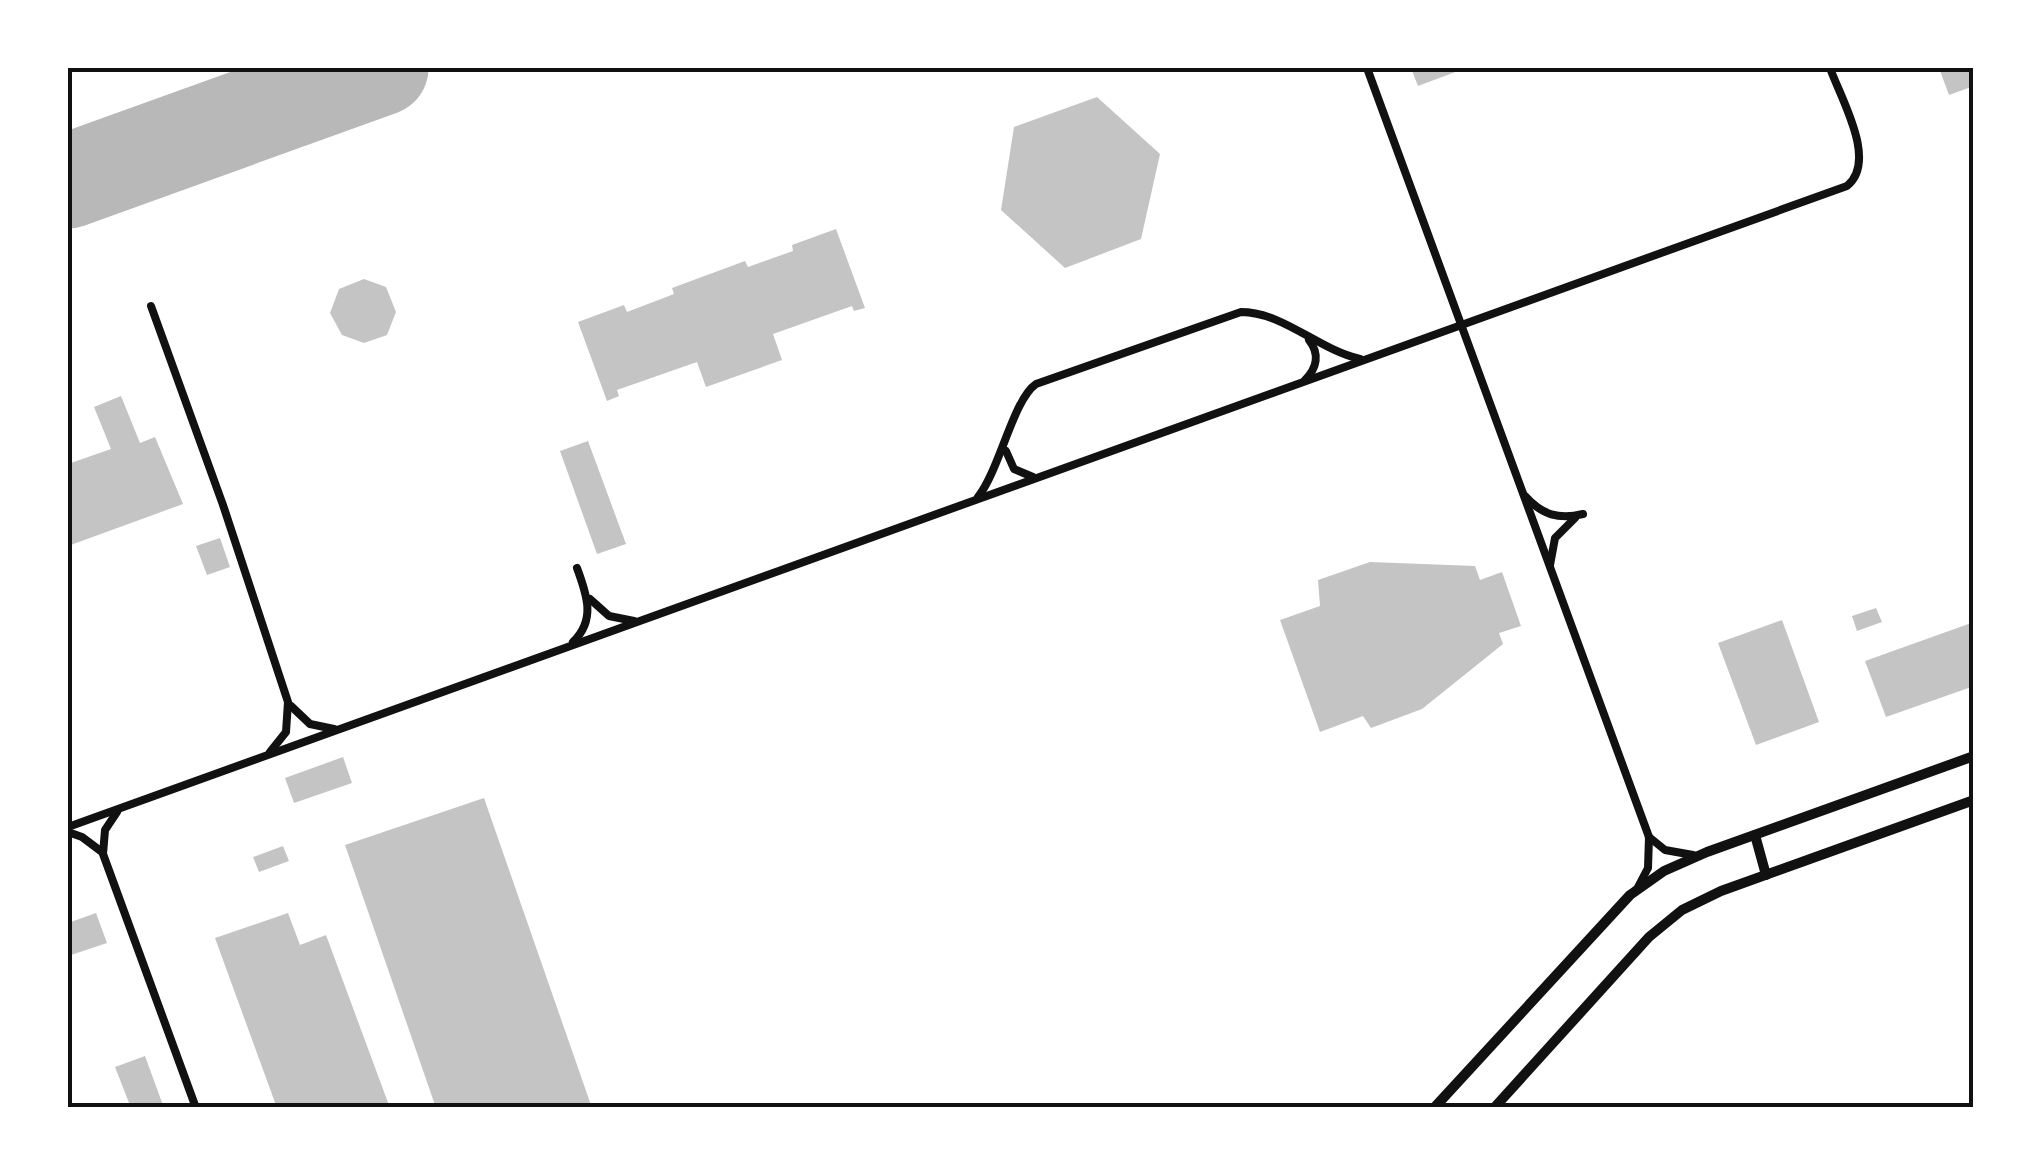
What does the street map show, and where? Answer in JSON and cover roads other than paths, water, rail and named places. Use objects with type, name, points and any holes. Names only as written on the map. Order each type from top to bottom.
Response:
[{"type":"street","points":[[1434,1108],[1630,895],[1664,871],[1974,756]]},
{"type":"street","points":[[1494,1108],[1665,922],[1701,899],[1974,800]]},
{"type":"street","points":[[1755,835],[1766,875]]},
{"type":"lane","points":[[1366,68],[1649,837],[1648,868],[1630,895]]},
{"type":"lane","points":[[68,830],[1847,186],[1860,172],[1861,153],[1830,68]]},
{"type":"lane","points":[[150,306],[223,505],[288,702],[290,722],[286,732],[272,751],[262,757]]},
{"type":"lane","points":[[976,500],[995,471],[1025,394],[1036,384],[1230,314],[1262,314],[1332,350],[1364,360]]},
{"type":"lane","points":[[1297,384],[1314,370],[1316,359],[1306,338]]},
{"type":"lane","points":[[1006,444],[1006,454],[1014,469],[1037,478]]},
{"type":"lane","points":[[1521,487],[1546,514],[1583,514],[1562,527],[1555,538],[1552,574]]},
{"type":"lane","points":[[577,568],[591,602],[609,616],[630,622],[642,620]]},
{"type":"lane","points":[[561,649],[580,635],[586,624],[586,591]]},
{"type":"lane","points":[[288,702],[310,724],[340,729]]},
{"type":"lane","points":[[120,808],[104,830],[104,854],[196,1108]]},
{"type":"lane","points":[[68,830],[104,854]]},
{"type":"lane","points":[[1649,837],[1675,854],[1707,852]]}]
